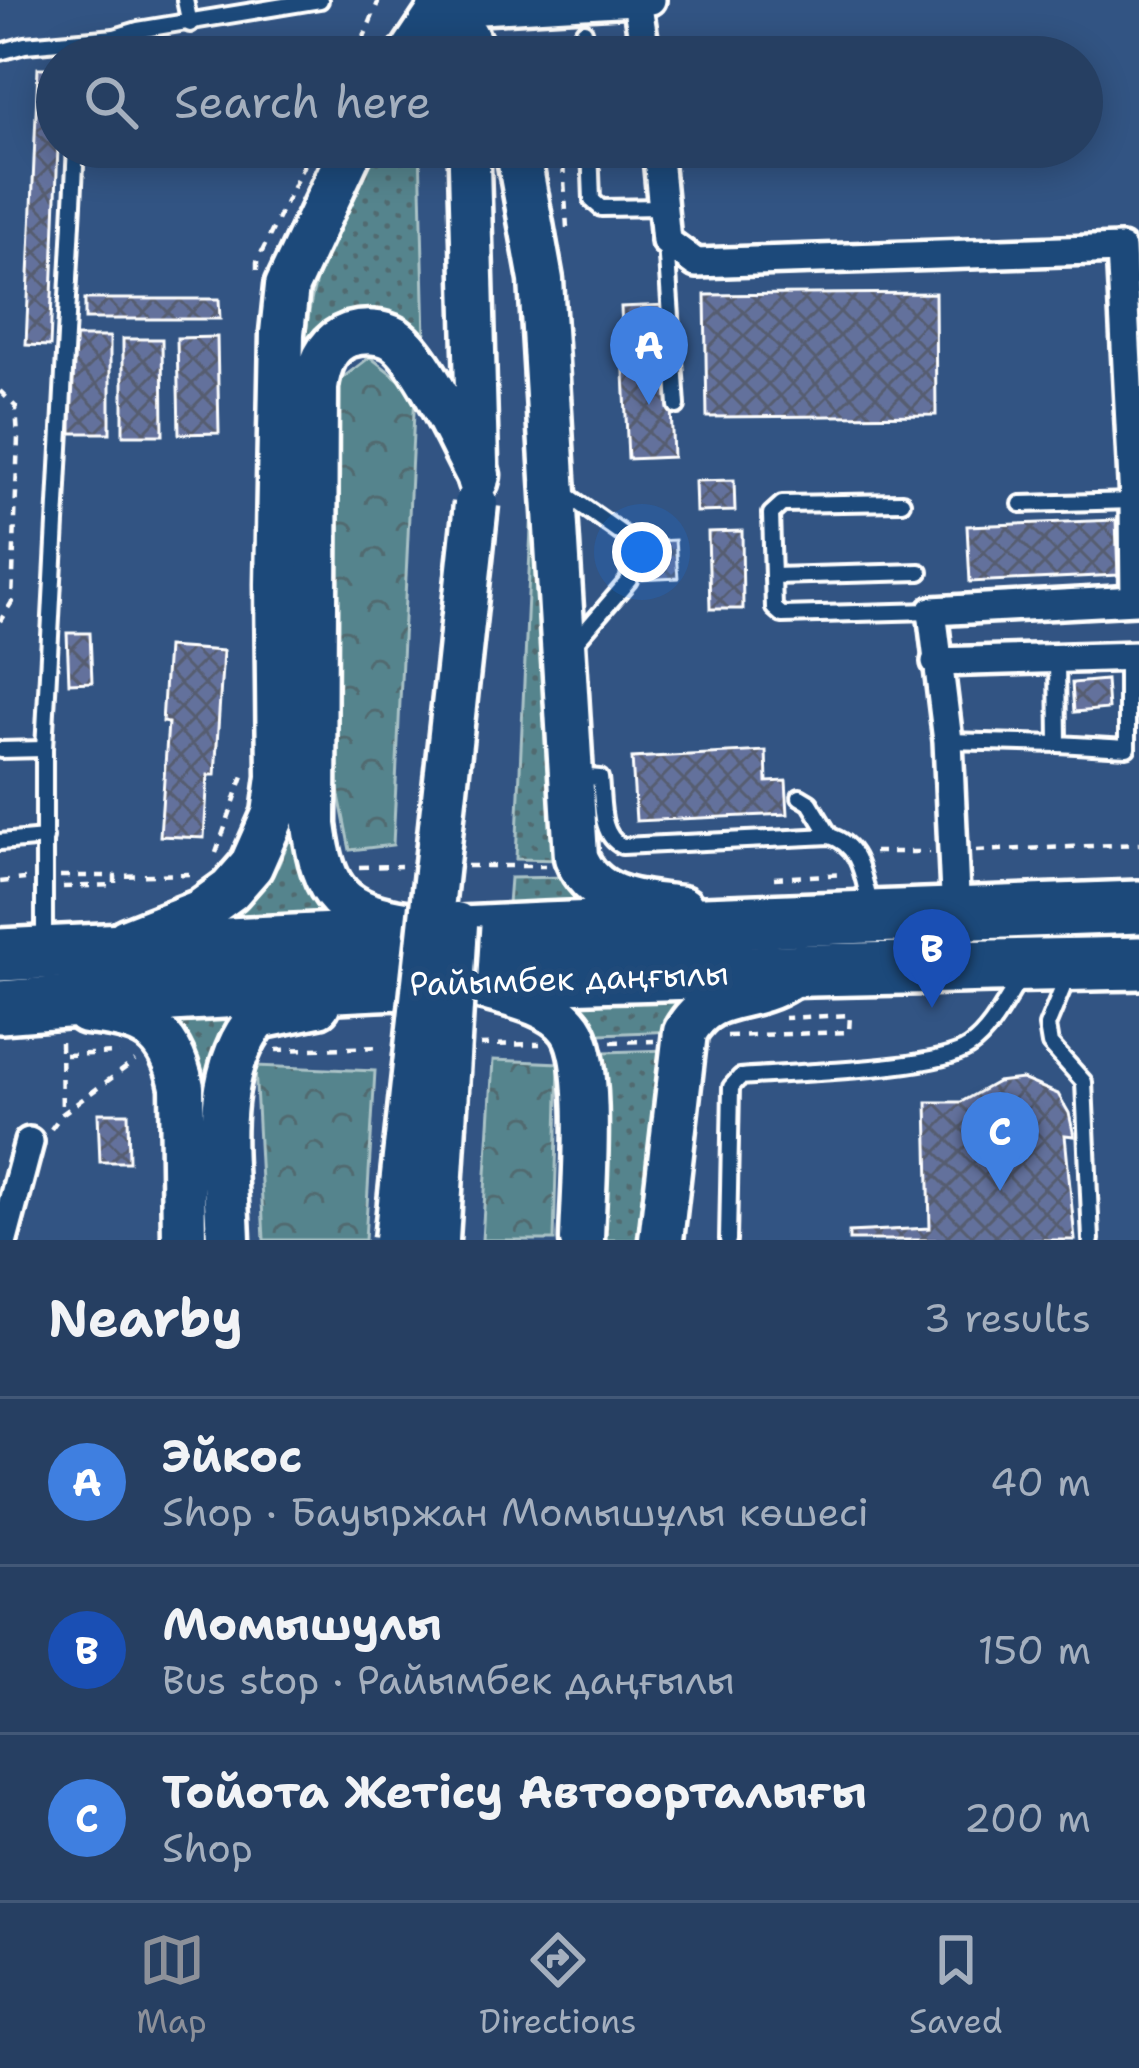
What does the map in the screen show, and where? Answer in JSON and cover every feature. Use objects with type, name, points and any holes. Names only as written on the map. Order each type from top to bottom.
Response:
[{"type":"highway","name":"Райымбек даңғылы","points":[[22,954],[1139,907]]},
{"type":"highway","name":"Райымбек даңғылы","points":[[4,1007],[165,992],[467,983],[790,923],[1050,965],[1139,963]]},
{"type":"main road","points":[[103,948],[175,924],[230,890],[260,850],[274,814],[279,777],[282,333],[287,286],[342,168]]},
{"type":"main road","points":[[436,1240],[477,489],[469,168]]},
{"type":"main road","points":[[521,168],[541,280],[576,857],[583,873],[605,892],[631,902],[790,923],[765,993],[718,1000],[693,1018],[685,1032],[661,1240]]},
{"type":"main road","points":[[396,1240],[477,489],[418,367],[388,335],[362,332],[333,344],[322,362],[316,387],[314,825],[320,867],[334,894],[355,911],[376,919],[412,924],[544,929]]},
{"type":"main road","points":[[228,1240],[226,1100],[238,1045],[259,1017],[311,1007],[370,983]]},
{"type":"main road","points":[[467,983],[542,1008],[573,1031],[584,1075],[582,1240]]},
{"type":"main road","points":[[4,1007],[112,1013],[138,1020],[168,1044],[182,1087],[184,1240]]},
{"type":"street","points":[[464,27],[651,0]]},
{"type":"street","points":[[637,1],[643,36]]},
{"type":"street","points":[[659,168],[666,241],[696,263],[1130,249],[1137,600],[932,611],[947,741],[956,916]]},
{"type":"street","points":[[936,662],[1133,656]]},
{"type":"street","points":[[3,1240],[29,1142]]},
{"type":"lane","points":[[185,0],[190,24]]},
{"type":"lane","points":[[121,36],[320,0]]},
{"type":"lane","points":[[584,31],[584,36]]},
{"type":"lane","points":[[0,52],[36,45]]},
{"type":"lane","points":[[22,954],[45,838],[44,749],[75,168]]},
{"type":"lane","points":[[591,168],[592,200],[601,208],[662,207]]},
{"type":"lane","points":[[666,241],[677,406]]},
{"type":"lane","points":[[553,485],[632,542],[629,580],[562,657]]},
{"type":"lane","points":[[1021,504],[1136,494]]},
{"type":"lane","points":[[902,502],[782,504],[772,514],[774,608],[782,615],[932,611]]},
{"type":"lane","points":[[773,576],[920,572]]},
{"type":"lane","points":[[947,741],[1133,747],[1133,656]]},
{"type":"lane","points":[[1057,658],[1058,744]]},
{"type":"lane","points":[[0,750],[44,749]]},
{"type":"lane","points":[[569,776],[600,778],[606,827],[612,841],[622,846],[830,836],[844,840],[855,852],[874,919]]},
{"type":"lane","points":[[800,797],[810,803],[830,836]]},
{"type":"lane","points":[[0,842],[45,838]]},
{"type":"lane","points":[[728,1240],[731,1087],[740,1077],[927,1062],[968,1048],[1050,965]]},
{"type":"lane","points":[[1050,965],[1050,1043],[1084,1082],[1091,1240]]},
{"type":"path","points":[[364,36],[379,0]]},
{"type":"path","points":[[256,285],[257,262],[303,168]]},
{"type":"path","points":[[0,392],[16,407],[18,437],[12,602],[0,621]]},
{"type":"path","points":[[212,866],[246,767]]},
{"type":"path","points":[[51,887],[115,885],[115,876],[193,874]]},
{"type":"path","points":[[790,923],[832,875]]},
{"type":"path","points":[[778,1018],[842,1016]]},
{"type":"path","points":[[62,1114],[61,1038],[65,1031]]},
{"type":"path","points":[[597,1042],[671,1040]]},
{"type":"path","points":[[20,1176],[62,1114],[129,1068],[138,1053],[64,1054]]},
{"type":"green space","points":[[368,168],[421,168],[425,338],[395,315],[364,312],[332,325],[305,349],[320,268]]},
{"type":"green space","points":[[370,357],[415,392],[393,845],[350,850],[334,770],[337,382]]},
{"type":"green space","points":[[538,374],[564,860],[516,859]]},
{"type":"green space","points":[[304,806],[335,918],[223,918],[278,866]]},
{"type":"green space","points":[[570,877],[592,906],[508,904],[510,878]]},
{"type":"green space","points":[[702,998],[676,1031],[600,1034],[572,1001]]},
{"type":"green space","points":[[236,1015],[221,1240],[201,1240],[164,1018]]},
{"type":"green space","points":[[668,1050],[649,1240],[602,1240],[604,1052]]},
{"type":"green space","points":[[493,1060],[559,1063],[554,1240],[482,1240]]},
{"type":"green space","points":[[255,1066],[375,1071],[365,1240],[264,1240]]},
{"type":"building","points":[[36,114],[36,168],[57,168],[50,346],[26,345]]},
{"type":"building","points":[[935,293],[936,415],[707,417],[705,295]]},
{"type":"building","points":[[85,299],[219,299],[220,319],[85,319]]},
{"type":"building","points":[[667,305],[673,457],[628,459],[621,307]]},
{"type":"building","points":[[70,337],[110,337],[110,433],[71,433]]},
{"type":"building","points":[[217,337],[219,433],[179,434],[177,338]]},
{"type":"building","points":[[123,339],[162,339],[163,435],[123,435]]},
{"type":"building","points":[[734,480],[735,511],[696,512],[695,481]]},
{"type":"building","points":[[1116,520],[1118,575],[970,582],[967,526]]},
{"type":"building","points":[[742,531],[743,609],[710,609],[708,532]]},
{"type":"building","points":[[675,540],[678,578],[640,580],[637,542]]},
{"type":"building","points":[[67,633],[90,633],[92,682],[69,683]]},
{"type":"building","points":[[167,647],[223,651],[215,775],[208,775],[204,838],[160,836],[168,723],[162,722]]},
{"type":"building","points":[[1106,680],[1108,709],[1074,712],[1072,683]]},
{"type":"building","points":[[766,751],[767,782],[786,781],[788,814],[636,821],[632,758]]},
{"type":"building","points":[[1022,1079],[1058,1094],[1069,1113],[1074,1136],[1065,1135],[1075,1240],[849,1240],[849,1232],[930,1228],[927,1102],[961,1102],[997,1082]]},
{"type":"building","points":[[98,1113],[128,1113],[129,1162],[100,1162]]},
{"type":"place","name":"Эйкос","points":[[649,405]]},
{"type":"place","name":"Момышулы","points":[[932,1008]]},
{"type":"place","name":"Тойота Жетiсу Автоорталығы","points":[[1000,1191]]}]
